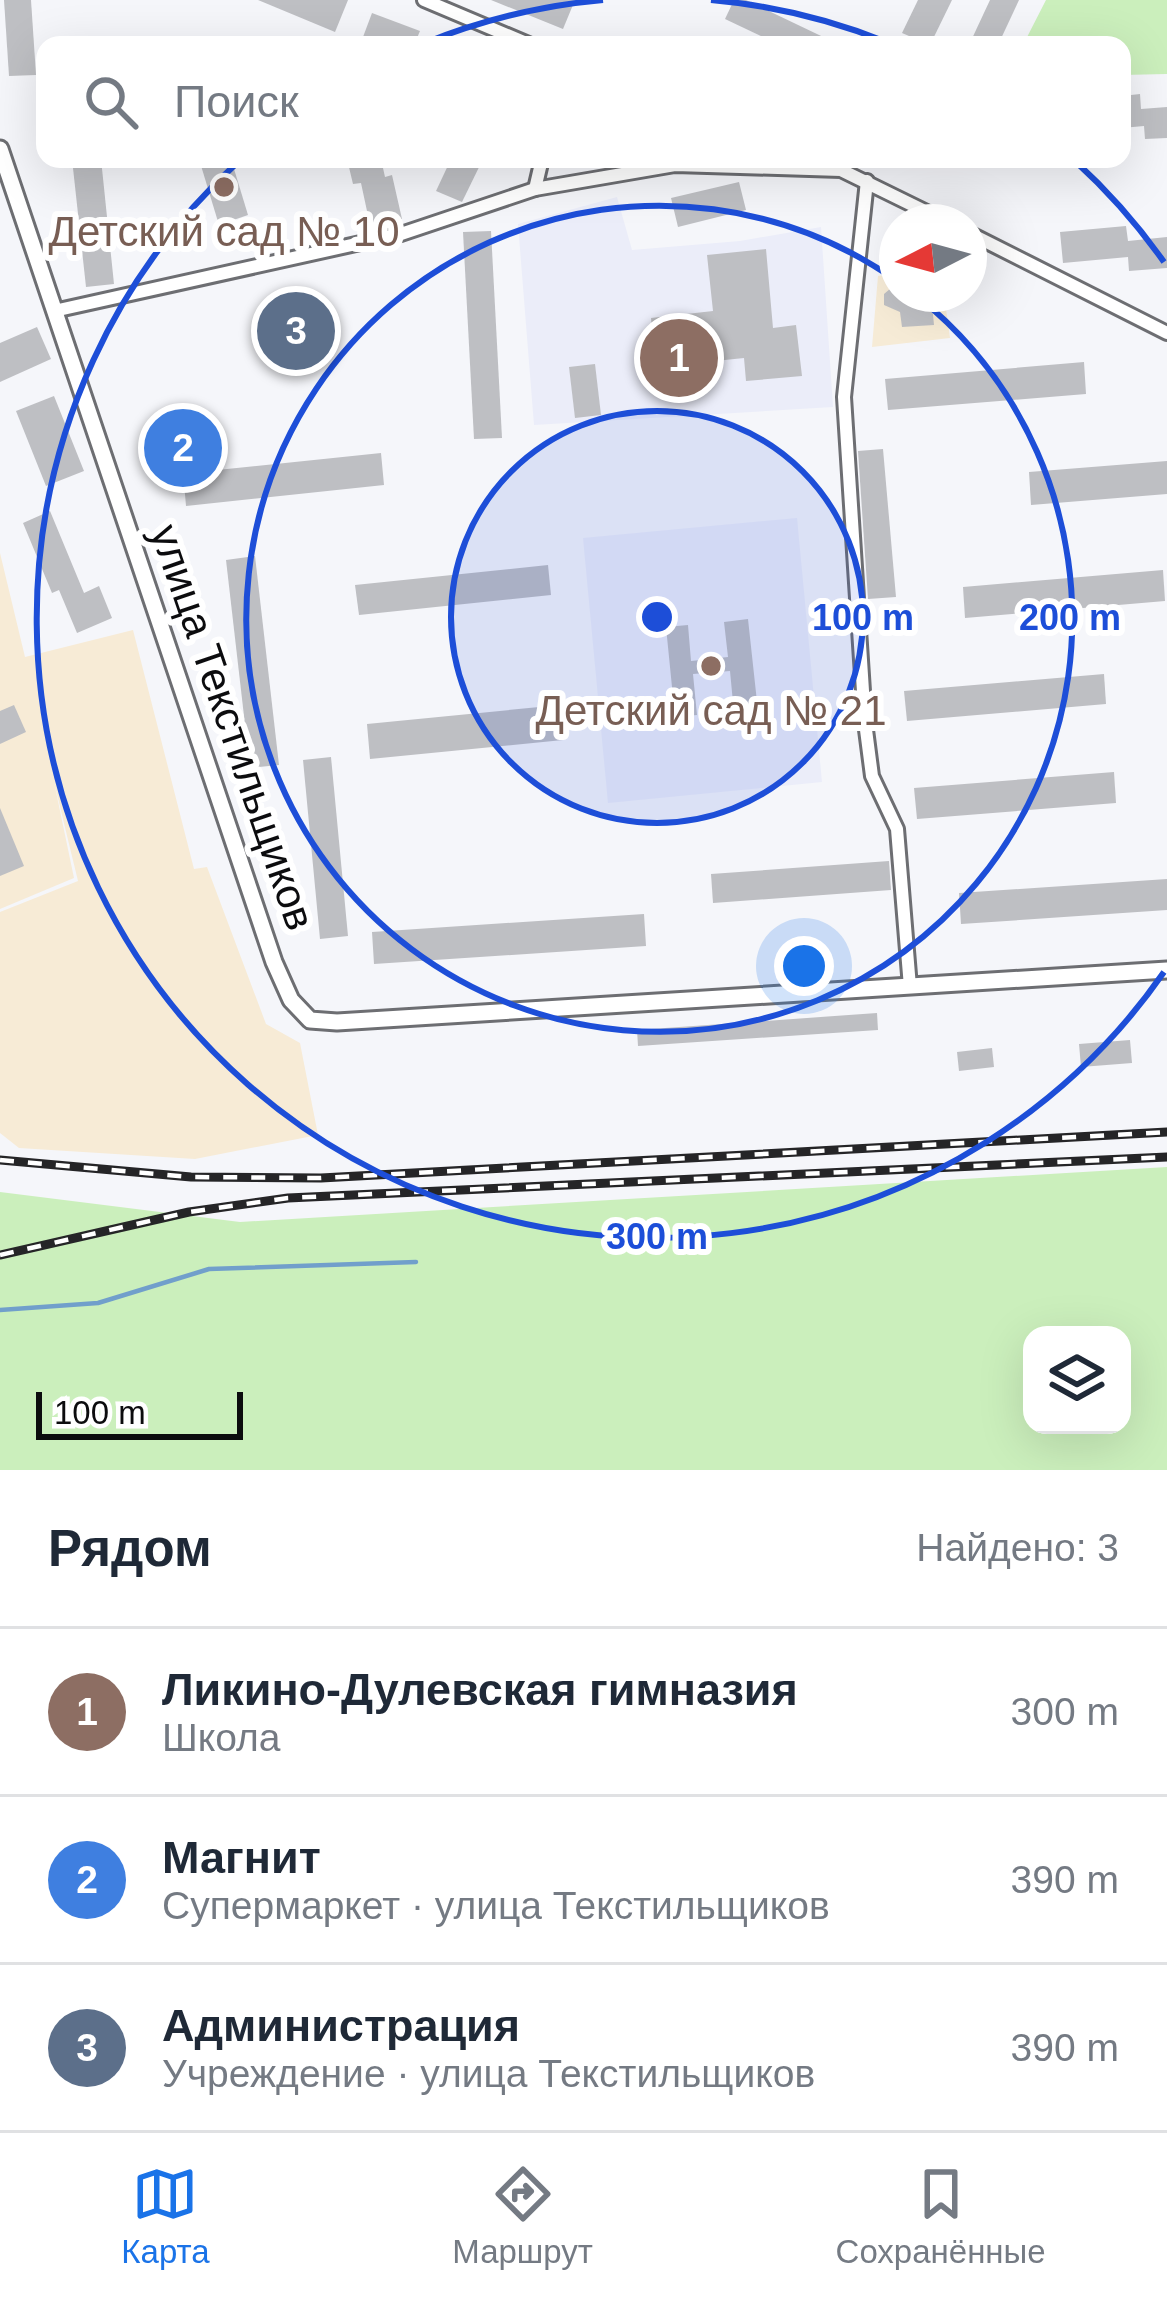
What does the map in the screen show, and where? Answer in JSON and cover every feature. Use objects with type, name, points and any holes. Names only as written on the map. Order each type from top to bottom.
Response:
[{"type":"street","points":[[424,0],[510,36]]},
{"type":"street","name":"улица Текстильщиков","points":[[0,149],[274,962],[291,1000],[310,1020],[910,987]]},
{"type":"street","points":[[535,190],[540,168]]},
{"type":"street","points":[[54,311],[401,234],[535,190],[658,168]]},
{"type":"street","points":[[775,168],[841,170],[912,204]]},
{"type":"street","points":[[867,181],[844,397],[865,722],[872,776],[897,829],[910,987],[1167,970]]},
{"type":"street","points":[[987,242],[1167,333]]},
{"type":"shaded area","points":[[617,197],[632,250],[740,241],[821,227],[833,407],[534,425],[518,224]]},
{"type":"shaded area","points":[[878,276],[879,312],[946,312],[950,338],[872,347]]},
{"type":"shaded area","points":[[797,518],[822,782],[608,803],[583,538]]},
{"type":"shaded area","points":[[0,553],[25,657],[133,630],[194,869],[207,867],[266,1024],[300,1043],[318,1135],[195,1159],[19,1148],[0,1133],[0,912],[78,881],[54,782],[74,878],[0,909]]},
{"type":"green space","points":[[1046,0],[1167,0],[1167,74],[1131,75],[1131,36],[1028,36]]},
{"type":"green space","points":[[1167,1167],[1167,1470],[0,1470],[0,1192],[240,1222]]},
{"type":"building","points":[[4,0],[31,0],[36,75],[9,76]]},
{"type":"building","points":[[258,0],[348,0],[335,32]]},
{"type":"building","points":[[491,0],[575,0],[563,29]]},
{"type":"building","points":[[734,0],[746,0],[821,36],[761,36],[725,19]]},
{"type":"building","points":[[918,0],[952,0],[934,36],[902,33]]},
{"type":"building","points":[[990,0],[1019,0],[1002,36],[973,36]]},
{"type":"building","points":[[372,13],[420,31],[418,36],[363,36]]},
{"type":"building","points":[[1140,94],[1141,109],[1167,107],[1167,138],[1145,139],[1144,126],[1131,127],[1131,95]]},
{"type":"building","points":[[73,168],[102,168],[114,284],[86,287]]},
{"type":"building","name":"Детский сад № 10","points":[[202,168],[234,168],[248,215],[219,225]]},
{"type":"building","points":[[349,168],[383,168],[385,177],[392,175],[402,219],[370,225],[361,183],[353,184]]},
{"type":"building","points":[[447,168],[479,168],[462,202],[436,191]]},
{"type":"building","points":[[739,182],[746,210],[678,227],[671,198]]},
{"type":"building","points":[[1126,226],[1128,241],[1167,237],[1167,268],[1129,271],[1128,257],[1063,263],[1060,232]]},
{"type":"building","points":[[491,231],[502,438],[474,439],[463,232]]},
{"type":"building","points":[[766,249],[773,328],[796,325],[802,376],[746,381],[744,358],[667,366],[664,341],[653,342],[651,318],[713,311],[707,255]]},
{"type":"building","points":[[319,301],[331,344],[273,361],[261,318]]},
{"type":"building","points":[[900,312],[933,312],[934,325],[902,327]]},
{"type":"building","points":[[37,327],[51,359],[0,382],[0,343]]},
{"type":"building","points":[[1084,362],[1086,394],[888,410],[885,379]]},
{"type":"building","points":[[595,364],[601,415],[575,418],[569,367]]},
{"type":"building","points":[[54,396],[84,471],[46,486],[16,411]]},
{"type":"building","points":[[193,424],[198,472],[381,453],[384,485],[186,506],[183,471],[173,472],[168,426]]},
{"type":"building","points":[[883,449],[896,597],[868,599],[858,451]]},
{"type":"building","points":[[1167,461],[1167,494],[1031,505],[1029,472]]},
{"type":"building","points":[[50,511],[84,593],[99,586],[112,618],[77,633],[59,590],[52,593],[23,523]]},
{"type":"building","points":[[255,556],[279,765],[250,768],[226,560]]},
{"type":"building","points":[[548,565],[551,595],[359,615],[355,585]]},
{"type":"building","points":[[1163,570],[1165,601],[965,618],[963,587]]},
{"type":"building","name":"Детский сад № 21","points":[[748,619],[758,711],[734,713],[730,671],[693,674],[697,715],[675,717],[666,627],[688,625],[691,661],[728,657],[724,622]]},
{"type":"building","points":[[1104,674],[1106,704],[907,721],[904,691]]},
{"type":"building","points":[[14,705],[26,732],[0,744],[0,711]]},
{"type":"building","points":[[560,705],[563,740],[370,759],[367,724]]},
{"type":"building","points":[[331,757],[348,936],[320,939],[303,760]]},
{"type":"building","points":[[1114,772],[1116,803],[917,819],[914,788]]},
{"type":"building","points":[[0,808],[24,866],[0,876]]},
{"type":"building","points":[[889,861],[891,890],[713,903],[711,874]]},
{"type":"building","points":[[1167,879],[1167,910],[961,924],[959,893]]},
{"type":"building","points":[[644,914],[646,946],[374,964],[372,932]]},
{"type":"building","points":[[877,1013],[878,1030],[638,1046],[637,1030]]},
{"type":"building","points":[[1130,1040],[1132,1063],[1081,1067],[1079,1044]]},
{"type":"building","points":[[992,1048],[994,1067],[959,1071],[957,1052]]},
{"type":"waterway","points":[[0,1310],[98,1303],[209,1269],[416,1262]]},
{"type":"railway","points":[[0,1160],[191,1177],[321,1178],[1167,1132]]},
{"type":"railway","points":[[0,1255],[189,1212],[288,1198],[1167,1157]]},
{"type":"place","name":"Детский сад № 10","points":[[224,187]]},
{"type":"place","name":"Администрация","points":[[296,331]]},
{"type":"place","name":"Ликино-Дулевская гимназия","points":[[679,358]]},
{"type":"place","name":"Магнит","points":[[183,448]]},
{"type":"place","name":"Детский сад № 21","points":[[711,666]]}]
